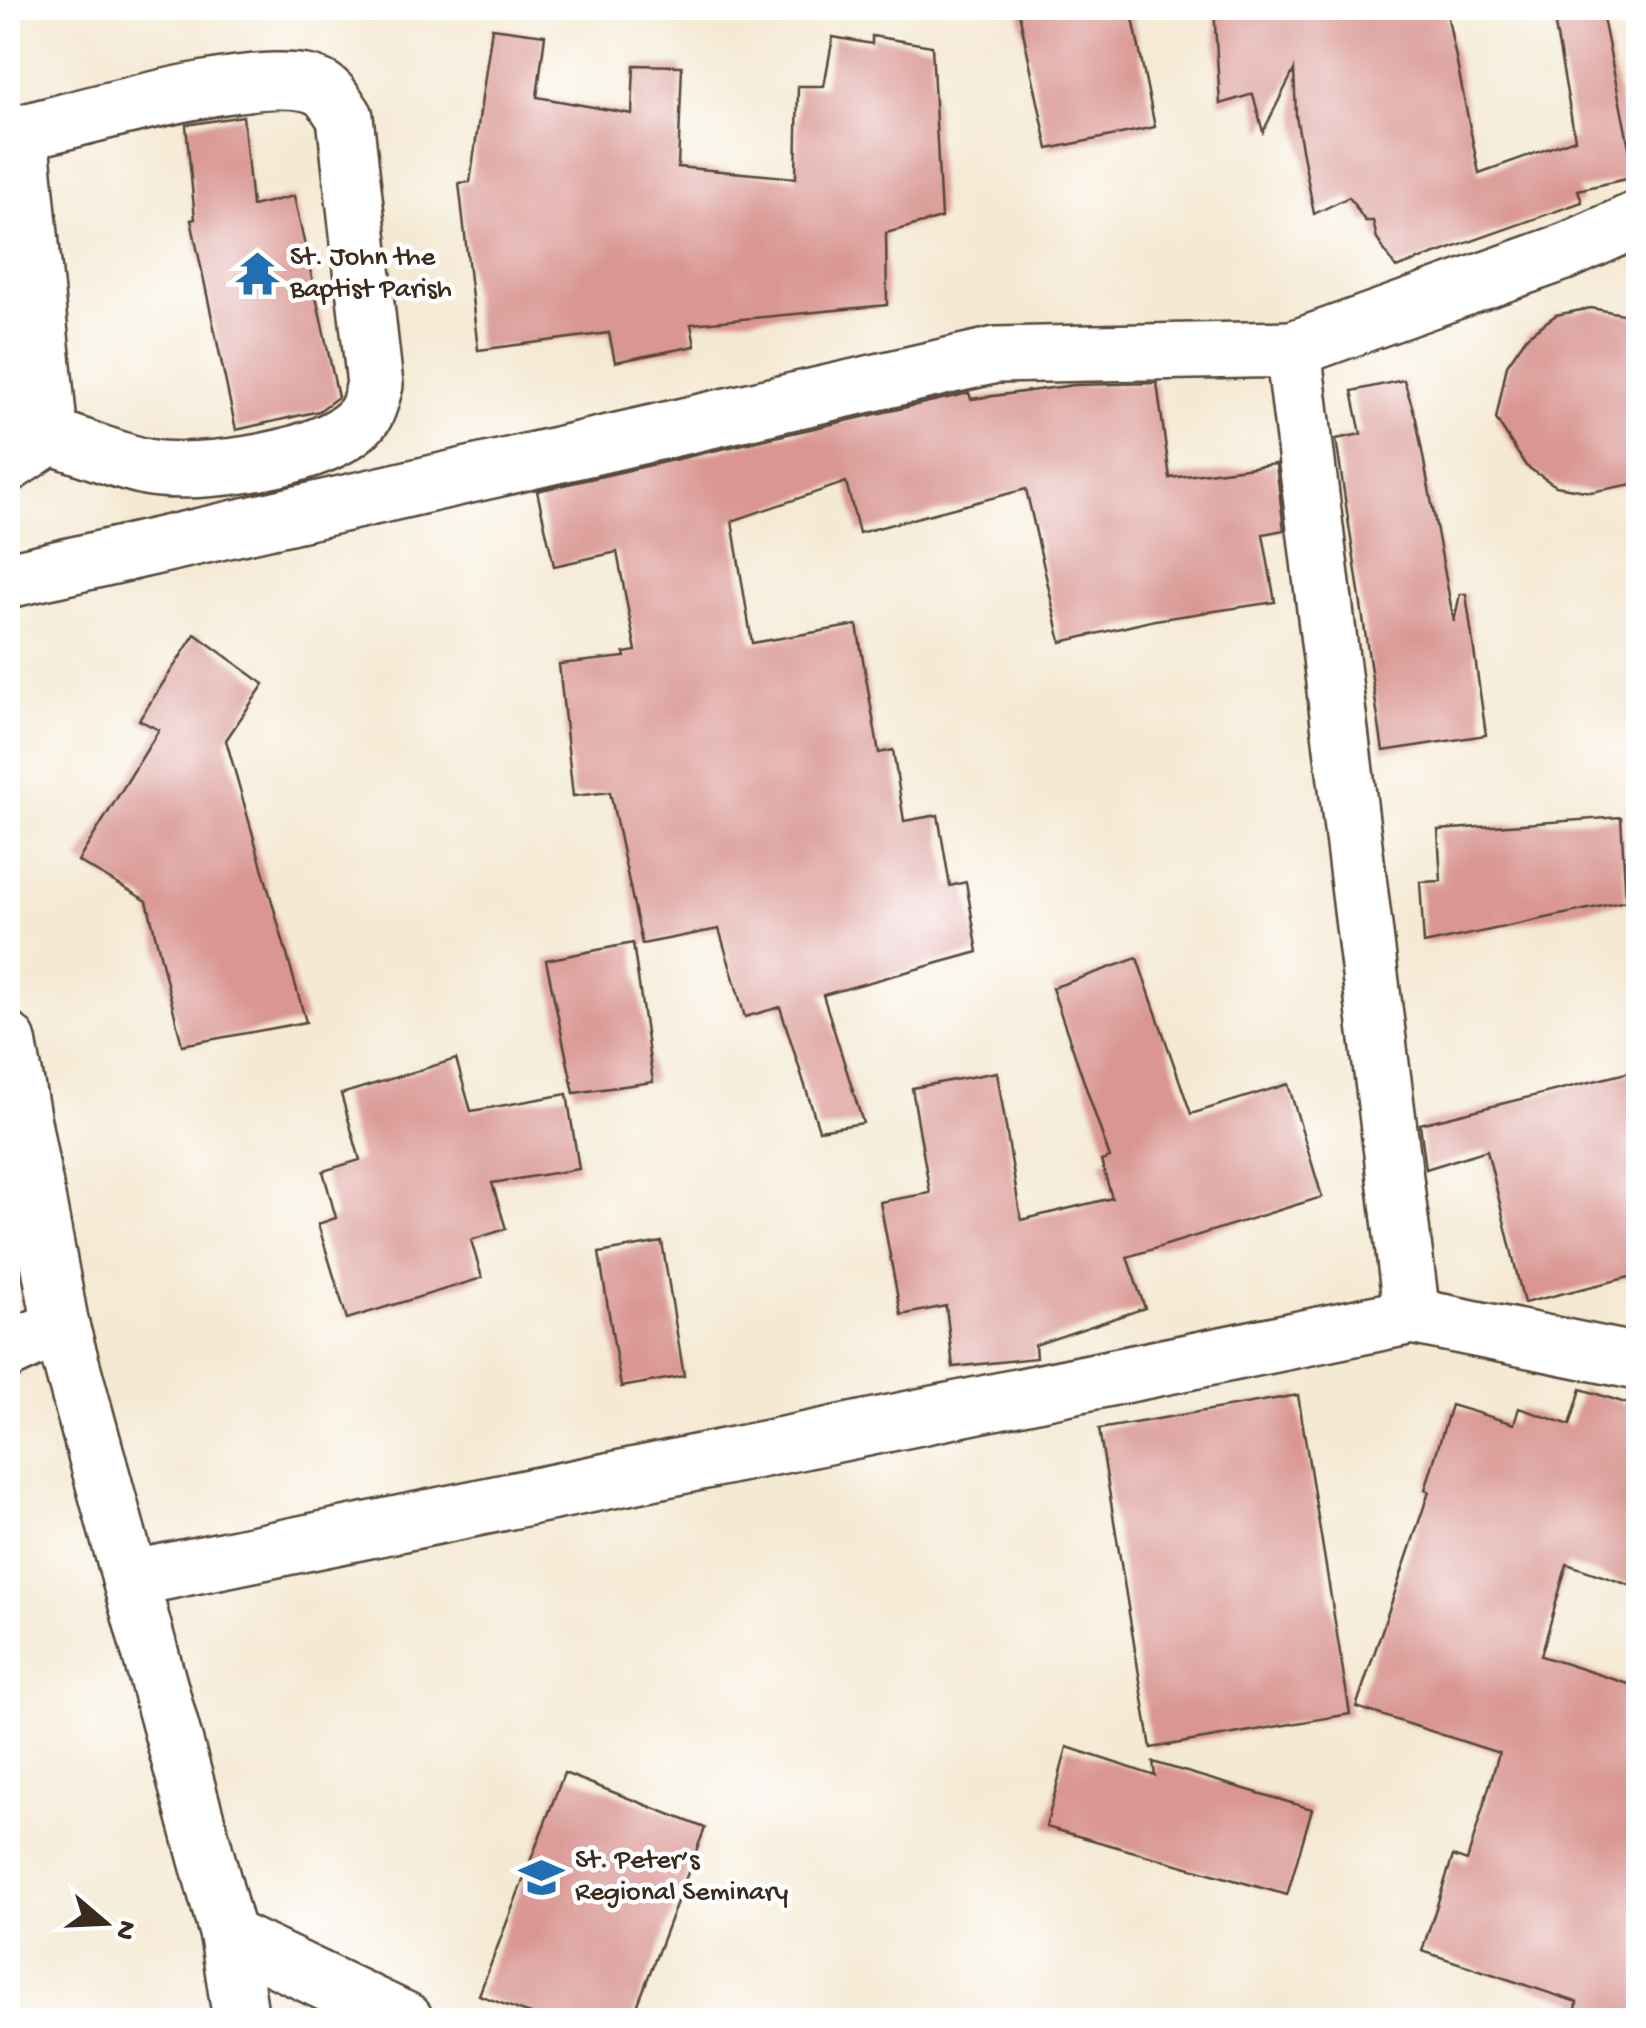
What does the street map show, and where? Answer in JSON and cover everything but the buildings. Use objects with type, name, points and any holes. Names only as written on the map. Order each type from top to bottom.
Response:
[{"type":"street","points":[[295,81],[323,88],[346,117],[375,385],[364,415],[340,433],[278,460],[191,472],[29,450],[14,134],[220,87],[295,81]]},
{"type":"street","points":[[8,580],[996,355],[1292,349],[1567,251],[1638,218]]},
{"type":"street","points":[[1292,349],[1412,1316]]},
{"type":"street","points":[[8,1042],[60,1326],[228,1936],[241,2020]]},
{"type":"street","points":[[130,1579],[1412,1316],[1638,1362]]},
{"type":"street","points":[[8,1352],[60,1326]]},
{"type":"street","points":[[228,1936],[406,2020]]},
{"type":"place","name":"St. John the Baptist Parish","points":[[257,274]]},
{"type":"place","name":"St. Peter’s Regional Seminary","points":[[542,1877]]}]
